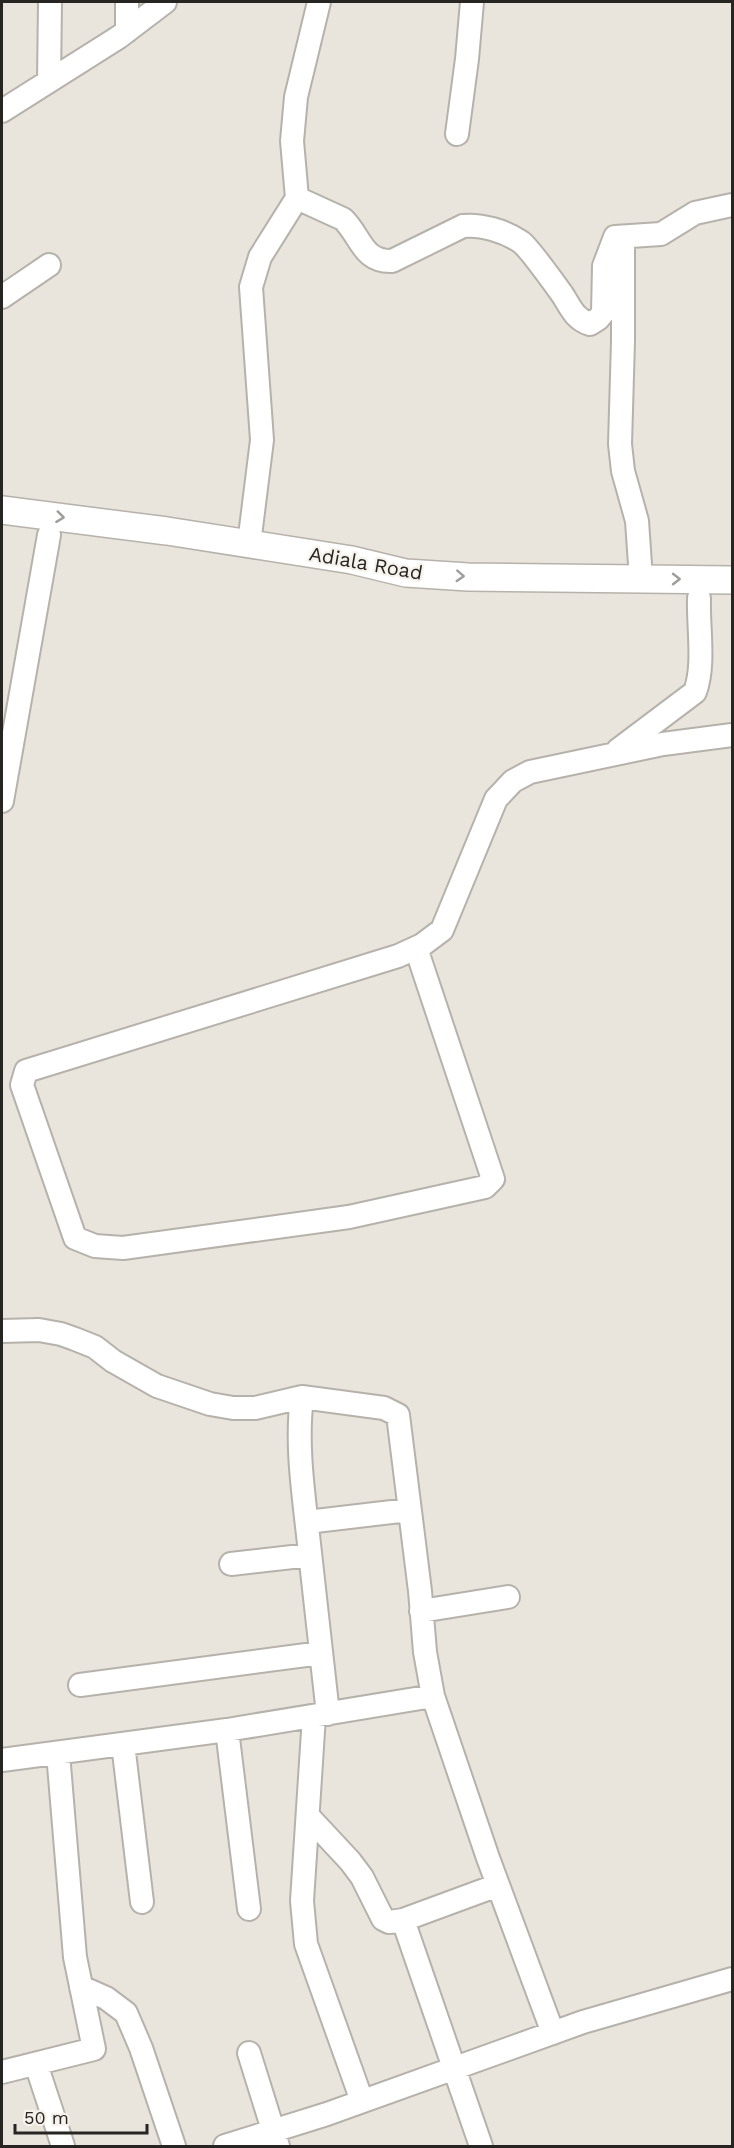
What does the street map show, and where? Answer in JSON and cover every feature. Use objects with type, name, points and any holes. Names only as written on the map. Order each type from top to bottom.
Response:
[{"type":"main road","name":"Adiala Road","points":[[2,510],[167,531],[352,560],[406,573],[468,577],[732,580]]},
{"type":"main road","name":"Adiala Road","points":[[2,529],[164,549],[348,578],[404,591],[479,596],[732,598]]},
{"type":"street","points":[[49,81],[50,2]]},
{"type":"street","points":[[127,2],[127,31]]},
{"type":"street","points":[[2,111],[127,31],[165,2]]},
{"type":"street","points":[[249,544],[262,440],[251,288],[260,257],[297,198],[292,141],[296,97],[319,2]]},
{"type":"street","points":[[457,134],[472,2]]},
{"type":"street","points":[[297,198],[343,219],[366,252],[378,260],[392,261],[463,226],[473,225],[510,236],[522,243],[561,293],[574,314],[582,322],[590,324],[603,313],[604,266],[615,237],[661,234],[694,213],[732,205]]},
{"type":"street","points":[[623,237],[620,444],[623,471],[636,521],[641,579]]},
{"type":"street","points":[[2,297],[49,265]]},
{"type":"street","points":[[2,801],[49,535]]},
{"type":"street","points":[[612,755],[695,692],[701,677],[699,598]]},
{"type":"street","points":[[416,948],[493,1179],[485,1187],[349,1217],[123,1248],[95,1246],[75,1238],[22,1086],[26,1071],[398,956],[416,948],[442,930],[496,799],[513,781],[530,772],[663,744],[732,735]]},
{"type":"street","points":[[2,1331],[39,1330],[61,1334],[95,1347],[113,1361],[156,1386],[210,1404],[233,1408],[255,1408],[302,1397],[384,1408],[398,1415],[425,1652],[433,1696],[498,1885],[553,2033]]},
{"type":"street","points":[[302,1397],[299,1417],[300,1446],[321,1653],[321,1715],[308,1816],[302,1901],[306,1944],[362,2101]]},
{"type":"street","points":[[306,1522],[409,1510]]},
{"type":"street","points":[[231,1564],[310,1555]]},
{"type":"street","points":[[421,1611],[508,1597]]},
{"type":"street","points":[[80,1685],[321,1653]]},
{"type":"street","points":[[2,1760],[227,1730],[433,1696]]},
{"type":"street","points":[[227,1730],[249,1909]]},
{"type":"street","points":[[123,1744],[142,1902]]},
{"type":"street","points":[[2,2072],[94,2049],[75,1958],[58,1753]]},
{"type":"street","points":[[308,1816],[350,1861],[362,1878],[383,1919],[389,1922],[403,1920],[498,1885]]},
{"type":"street","points":[[403,1920],[481,2146]]},
{"type":"street","points":[[225,2146],[275,2139],[362,2101],[553,2033],[659,1999],[732,1979]]},
{"type":"street","points":[[81,1987],[106,1998],[126,2013],[141,2048],[174,2146]]},
{"type":"street","points":[[249,2053],[275,2139]]},
{"type":"street","points":[[36,2064],[63,2146]]}]
